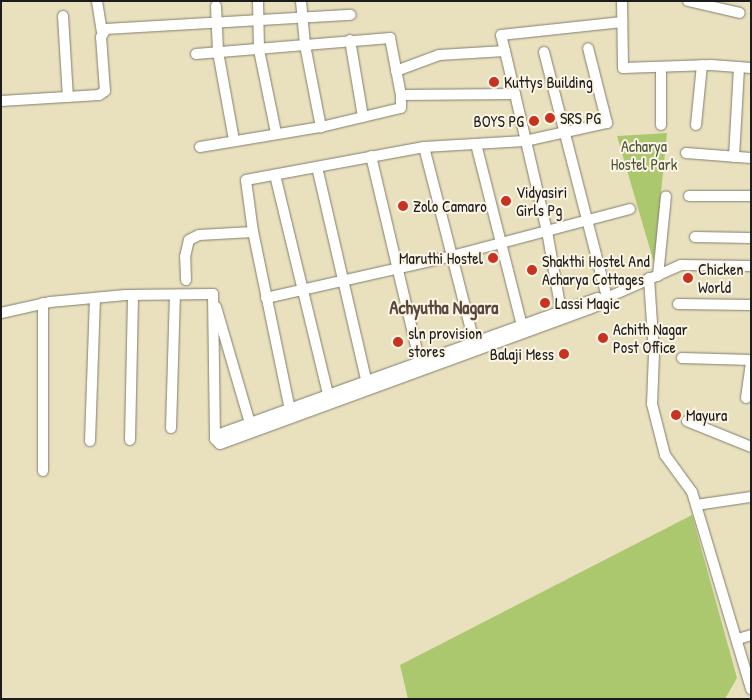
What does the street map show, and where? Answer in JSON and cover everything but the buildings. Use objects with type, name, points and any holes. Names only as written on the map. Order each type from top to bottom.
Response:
[{"type":"street","points":[[1,101],[99,95],[106,91],[102,31],[97,1]]},
{"type":"street","points":[[258,1],[256,21],[259,50],[276,133]]},
{"type":"street","points":[[300,1],[305,45],[321,127]]},
{"type":"street","points":[[622,1],[623,68],[702,65],[751,68]]},
{"type":"street","points":[[688,1],[740,14]]},
{"type":"street","points":[[216,6],[218,52],[234,140]]},
{"type":"street","points":[[102,31],[351,15]]},
{"type":"street","points":[[63,16],[68,96]]},
{"type":"street","points":[[561,311],[547,231],[501,35],[622,22]]},
{"type":"street","points":[[196,54],[390,38],[401,95],[401,108],[321,127],[200,146]]},
{"type":"street","points":[[350,40],[363,117]]},
{"type":"street","points":[[290,410],[266,298],[246,180],[371,156],[424,148],[525,141],[607,123],[588,48]]},
{"type":"street","points":[[396,71],[439,55],[505,51]]},
{"type":"street","points":[[544,52],[588,221],[605,298]]},
{"type":"street","points":[[696,125],[702,65]]},
{"type":"street","points":[[661,67],[661,124]]},
{"type":"street","points":[[734,157],[739,67]]},
{"type":"street","points":[[401,95],[515,94]]},
{"type":"street","points":[[476,144],[522,329]]},
{"type":"street","points":[[424,148],[474,342]]},
{"type":"street","points":[[686,153],[751,158]]},
{"type":"street","points":[[371,156],[421,367]]},
{"type":"street","points":[[317,167],[367,383]]},
{"type":"street","points":[[275,175],[330,401]]},
{"type":"street","points":[[666,196],[653,277],[654,353],[652,404],[665,455],[692,492],[738,639],[751,689]]},
{"type":"street","points":[[689,196],[751,196]]},
{"type":"street","points":[[266,298],[344,278],[452,256],[630,209]]},
{"type":"street","points":[[186,280],[185,252],[189,240],[200,235],[254,232]]},
{"type":"street","points":[[695,237],[751,238]]},
{"type":"street","points":[[213,294],[217,435],[251,429],[330,401],[522,329],[561,311],[597,298],[605,298],[681,265],[751,266]]},
{"type":"street","points":[[213,294],[251,429]]},
{"type":"street","points":[[1,313],[43,303],[95,298],[133,295],[213,294]]},
{"type":"street","points":[[130,440],[133,295]]},
{"type":"street","points":[[171,428],[175,295]]},
{"type":"street","points":[[90,441],[95,298]]},
{"type":"street","points":[[251,429],[290,410],[330,401],[367,383],[421,367],[474,342],[599,305],[605,298]]},
{"type":"street","points":[[43,303],[43,471]]},
{"type":"street","points":[[678,304],[751,306]]},
{"type":"street","points":[[682,358],[751,361],[746,398]]},
{"type":"street","points":[[687,421],[751,447]]},
{"type":"street","points":[[696,505],[751,497]]},
{"type":"street","points":[[738,639],[751,635]]},
{"type":"green space","name":"Acharya Hostel Park","points":[[667,133],[654,263],[617,136]]},
{"type":"green space","points":[[692,515],[737,678],[725,699],[408,699],[400,665]]},
{"type":"place","name":"Kuttys Building","points":[[494,82]]},
{"type":"place","name":"SRS PG","points":[[550,118]]},
{"type":"place","name":"BOYS PG","points":[[534,121]]},
{"type":"place","name":"Vidyasiri Girls Pg","points":[[506,201]]},
{"type":"place","name":"Zolo Camaro","points":[[403,206]]},
{"type":"place","name":"Maruthi Hostel","points":[[493,258]]},
{"type":"place","name":"Shakthi Hostel And Acharya Cottages","points":[[532,270]]},
{"type":"place","name":"Chicken World","points":[[688,278]]},
{"type":"place","name":"Lassi Magic","points":[[545,303]]},
{"type":"place","name":"Achith Nagar Post Office","points":[[603,338]]},
{"type":"place","name":"sln provision stores","points":[[398,342]]},
{"type":"place","name":"Balaji Mess","points":[[564,354]]},
{"type":"place","name":"Mayura","points":[[676,415]]},
{"type":"district","name":"Achyutha Nagara","points":[[444,308]]}]
